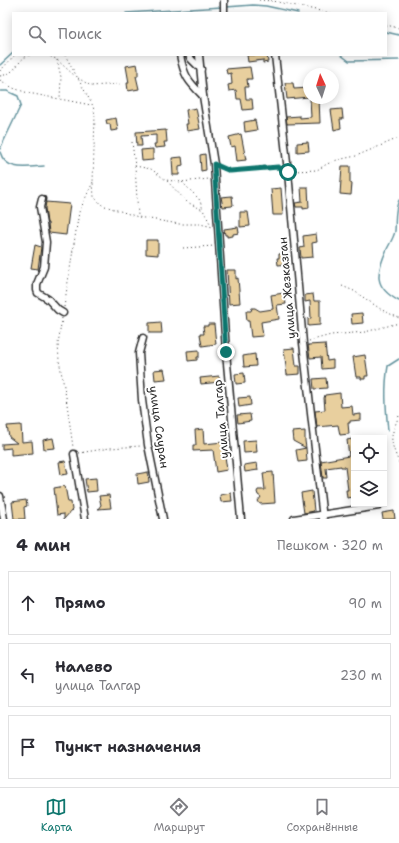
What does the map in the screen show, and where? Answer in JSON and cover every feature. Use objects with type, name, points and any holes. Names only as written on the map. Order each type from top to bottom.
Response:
[{"type":"street","points":[[224,0],[224,12]]},
{"type":"street","points":[[180,56],[185,76],[204,96]]},
{"type":"street","points":[[190,56],[201,70]]},
{"type":"street","name":"улица Талгар","points":[[199,56],[214,164],[226,352],[241,519]]},
{"type":"street","name":"улица Жезказган","points":[[275,56],[288,172],[303,343],[323,517]]},
{"type":"street","points":[[42,199],[40,207],[46,242],[44,267],[37,284],[37,290],[63,313]]},
{"type":"street","name":"улица Сауран","points":[[144,338],[139,353],[142,400],[148,445],[163,519]]},
{"type":"street","points":[[74,454],[85,519]]},
{"type":"street","points":[[0,496],[4,519]]},
{"type":"street","points":[[294,519],[323,517],[374,507]]},
{"type":"path","points":[[259,0],[273,1],[325,12]]},
{"type":"path","points":[[387,25],[399,28]]},
{"type":"path","points":[[0,71],[14,56]]},
{"type":"path","points":[[0,76],[8,75],[17,68],[24,57],[27,56]]},
{"type":"path","points":[[49,56],[56,59],[77,78],[91,86],[120,84]]},
{"type":"path","points":[[66,56],[92,106],[95,115],[94,197],[102,205],[138,217],[179,224],[200,224],[211,226],[218,230]]},
{"type":"path","points":[[56,59],[61,77],[60,99]]},
{"type":"path","points":[[0,80],[13,88],[28,93],[92,106]]},
{"type":"path","points":[[214,164],[230,171],[278,167],[288,172],[317,170],[332,162],[356,156],[399,138]]},
{"type":"path","points":[[132,142],[136,166],[138,217]]},
{"type":"path","points":[[136,166],[151,169],[166,180],[187,202],[203,210]]},
{"type":"path","points":[[166,180],[181,182],[215,178]]},
{"type":"path","points":[[93,182],[79,212],[58,344],[59,360],[74,454],[110,448],[148,445]]},
{"type":"path","points":[[181,182],[199,199],[211,226]]},
{"type":"path","points":[[183,248],[220,246]]},
{"type":"path","points":[[342,286],[354,291],[382,310],[399,318]]},
{"type":"path","points":[[303,343],[331,335],[365,332],[399,323]]},
{"type":"path","points":[[399,416],[392,434],[392,445],[399,463]]},
{"type":"building","points":[[247,56],[267,56],[268,62],[263,63],[263,60],[248,62]]},
{"type":"building","points":[[137,64],[138,76],[136,76],[139,89],[128,91],[127,83],[129,83],[126,66]]},
{"type":"building","points":[[250,67],[252,79],[247,79],[248,87],[245,87],[246,99],[252,99],[253,109],[243,110],[241,99],[237,99],[236,90],[229,91],[228,85],[232,84],[231,73],[227,74],[226,69]]},
{"type":"building","points":[[285,83],[293,83],[294,89],[303,88],[303,98],[287,99]]},
{"type":"building","points":[[310,104],[319,104],[320,123],[287,124],[286,117],[300,116],[300,118],[311,117]]},
{"type":"building","points":[[196,108],[200,129],[187,131],[186,124],[188,124],[186,110]]},
{"type":"building","points":[[342,109],[343,119],[340,119],[341,128],[334,130],[331,110]]},
{"type":"building","points":[[116,118],[118,130],[111,131],[110,124],[107,124],[106,120]]},
{"type":"building","points":[[255,120],[257,130],[245,132],[244,122]]},
{"type":"building","points":[[166,130],[167,142],[164,142],[165,147],[155,148],[154,144],[156,144],[156,135],[141,136],[142,146],[137,146],[136,132]]},
{"type":"building","points":[[241,134],[246,160],[237,161],[235,146],[231,147],[229,137]]},
{"type":"building","points":[[308,142],[309,151],[297,152],[297,143]]},
{"type":"building","points":[[153,149],[153,160],[142,161],[141,150]]},
{"type":"building","points":[[205,154],[206,170],[201,171],[200,155]]},
{"type":"building","points":[[182,157],[183,165],[179,166],[179,175],[173,175],[172,158]]},
{"type":"building","points":[[342,166],[350,166],[350,183],[352,183],[351,195],[340,194]]},
{"type":"building","points":[[301,187],[308,187],[309,208],[303,209],[303,207],[296,207],[295,203],[302,202]]},
{"type":"building","points":[[281,188],[283,215],[273,215],[271,189]]},
{"type":"building","points":[[232,196],[233,205],[223,207],[221,197]]},
{"type":"building","points":[[46,202],[70,204],[66,235],[49,233],[45,208]]},
{"type":"building","points":[[240,212],[248,212],[250,226],[240,227]]},
{"type":"building","points":[[238,227],[239,233],[227,237],[227,235],[225,235],[224,229]]},
{"type":"building","points":[[316,234],[317,242],[312,243],[313,257],[301,258],[300,248],[304,247],[303,236]]},
{"type":"building","points":[[146,240],[158,240],[158,255],[146,254]]},
{"type":"building","points":[[35,245],[41,247],[38,269],[31,268]]},
{"type":"building","points":[[288,253],[289,264],[278,265],[277,258],[279,258],[279,254]]},
{"type":"building","points":[[227,270],[236,270],[240,303],[229,304]]},
{"type":"building","points":[[284,293],[286,304],[277,305],[279,319],[261,322],[263,336],[251,337],[246,311],[251,311],[252,308],[260,311],[273,309],[271,295]]},
{"type":"building","points":[[313,294],[314,301],[320,301],[320,325],[308,326],[308,319],[311,318],[310,301],[305,302],[305,295]]},
{"type":"building","points":[[362,313],[363,323],[352,324],[351,314]]},
{"type":"building","points":[[161,322],[162,333],[149,333],[149,323]]},
{"type":"building","points":[[208,324],[214,324],[216,344],[202,346],[200,334],[204,334],[203,326],[208,326]]},
{"type":"building","points":[[325,344],[327,361],[333,360],[333,368],[322,369],[321,357],[310,358],[308,345]]},
{"type":"building","points":[[294,348],[296,366],[300,366],[300,374],[287,375],[284,349]]},
{"type":"building","points":[[199,350],[199,357],[197,357],[197,360],[188,361],[187,351]]},
{"type":"building","points":[[255,354],[256,366],[244,367],[243,356]]},
{"type":"building","points":[[365,355],[368,376],[365,376],[365,379],[361,379],[361,377],[356,377],[353,357]]},
{"type":"building","points":[[164,369],[166,379],[155,380],[154,370]]},
{"type":"building","points":[[244,373],[245,383],[236,384],[235,374]]},
{"type":"building","points":[[219,376],[220,382],[201,384],[200,378]]},
{"type":"building","points":[[326,378],[327,388],[314,389],[313,379]]},
{"type":"building","points":[[340,393],[341,407],[352,406],[353,415],[361,414],[361,420],[350,421],[350,423],[348,423],[349,434],[340,435],[338,425],[317,427],[315,411],[325,410],[325,395]]},
{"type":"building","points":[[250,397],[251,405],[239,407],[238,398]]},
{"type":"building","points":[[250,414],[251,421],[238,423],[237,415]]},
{"type":"building","points":[[21,425],[22,442],[32,441],[33,453],[11,455],[11,448],[2,449],[2,444],[17,443],[9,437],[7,426]]},
{"type":"building","points":[[203,429],[204,444],[223,442],[227,470],[216,472],[213,450],[193,451],[193,445],[196,445],[195,430]]},
{"type":"building","points":[[305,431],[306,448],[293,441],[292,432]]},
{"type":"building","points":[[53,438],[55,448],[44,449],[43,440]]},
{"type":"building","points":[[351,439],[351,497],[347,498],[346,490],[348,490],[345,467],[341,466],[326,468],[327,478],[323,478],[321,461],[349,456],[347,440]]},
{"type":"building","points":[[256,440],[257,452],[244,453],[243,441]]},
{"type":"building","points":[[306,448],[307,461],[298,462],[296,450]]},
{"type":"building","points":[[65,461],[68,474],[61,475],[59,462]]},
{"type":"building","points":[[257,463],[258,470],[245,472],[244,465]]},
{"type":"building","points":[[148,472],[149,482],[138,484],[137,474]]},
{"type":"building","points":[[273,472],[275,503],[260,504],[258,501],[261,497],[257,492],[258,490],[265,490],[263,473]]},
{"type":"building","points":[[96,478],[97,491],[87,492],[85,479]]},
{"type":"building","points":[[65,486],[68,502],[71,502],[72,510],[64,519],[64,514],[57,515],[54,488]]},
{"type":"building","points":[[312,491],[314,511],[304,513],[301,493]]},
{"type":"building","points":[[231,493],[232,501],[221,502],[220,495]]},
{"type":"building","points":[[109,495],[111,508],[98,509],[101,505],[99,496]]},
{"type":"building","points":[[26,500],[27,506],[24,507],[25,519],[14,519],[12,502]]},
{"type":"building","points":[[394,511],[395,519],[383,519],[382,513]]},
{"type":"waterway","points":[[226,7],[253,5],[266,6],[293,12]]},
{"type":"waterway","points":[[142,12],[222,7]]},
{"type":"waterway","points":[[387,32],[399,35]]},
{"type":"waterway","points":[[0,65],[12,54]]},
{"type":"waterway","points":[[342,56],[349,61],[399,60]]},
{"type":"waterway","points":[[0,91],[7,91],[18,96],[21,105],[0,149]]},
{"type":"waterway","points":[[0,152],[7,163],[18,167],[44,166]]},
{"type":"waterway","points":[[399,200],[397,204],[393,238],[383,258],[379,272],[381,285],[391,296],[399,301]]},
{"type":"waterway","points":[[388,431],[386,407],[388,366],[399,359]]},
{"type":"route","points":[[226,352],[214,164],[222,169],[230,171],[278,167],[288,172]]}]
